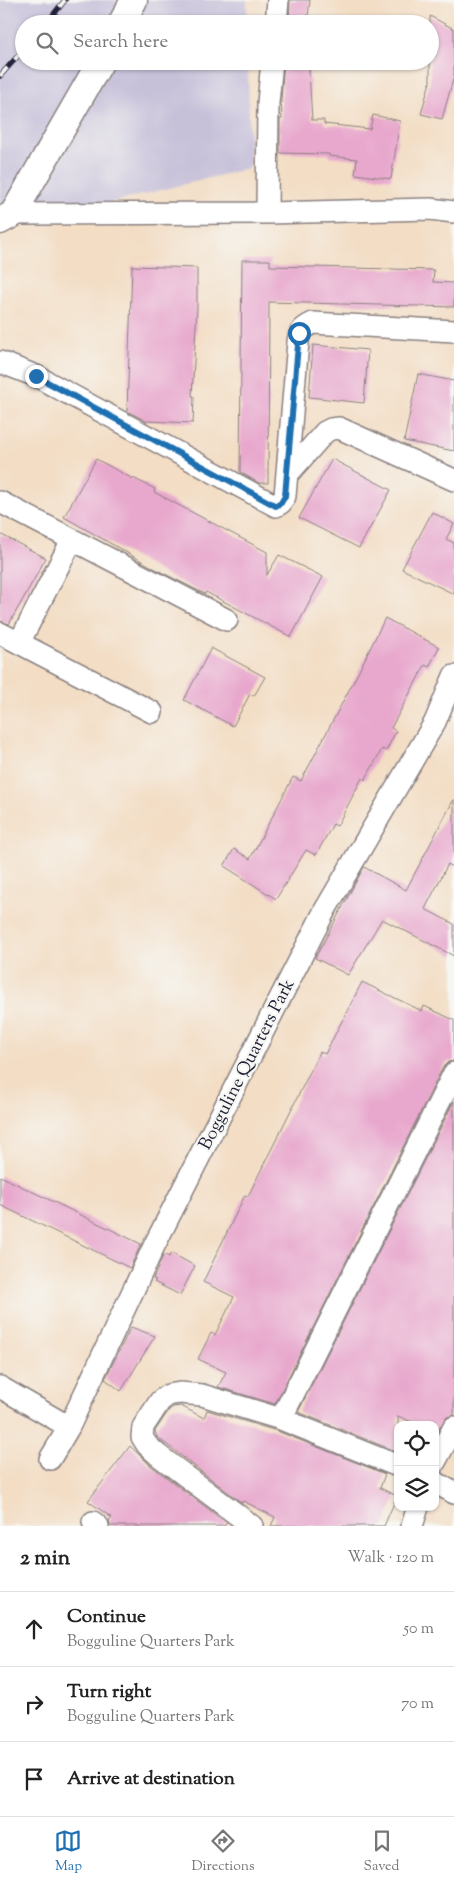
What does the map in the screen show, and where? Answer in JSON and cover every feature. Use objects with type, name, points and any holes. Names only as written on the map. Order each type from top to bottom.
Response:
[{"type":"street","points":[[126,15],[134,0]]},
{"type":"street","points":[[277,15],[278,0]]},
{"type":"street","points":[[6,217],[96,70]]},
{"type":"street","points":[[267,213],[268,103],[271,70]]},
{"type":"street","points":[[6,217],[430,209],[454,212]]},
{"type":"street","points":[[0,362],[36,376],[276,506],[281,503],[285,496],[299,333],[304,328],[313,324],[454,331]]},
{"type":"street","points":[[288,475],[325,432],[339,428],[454,480]]},
{"type":"street","points":[[0,502],[227,620]]},
{"type":"street","points":[[19,643],[72,540]]},
{"type":"street","points":[[0,633],[152,712]]},
{"type":"street","name":"Bogguline Quarters Park","points":[[50,1459],[69,1427],[155,1244],[320,919],[435,722],[454,676]]},
{"type":"street","points":[[281,1419],[454,1073]]},
{"type":"street","points":[[0,1387],[69,1427]]},
{"type":"street","points":[[252,1526],[147,1445],[142,1437],[143,1427],[160,1401],[168,1395],[180,1392],[202,1395],[281,1419],[394,1464]]},
{"type":"street","points":[[439,1455],[454,1427]]},
{"type":"street","points":[[439,1484],[454,1493]]},
{"type":"street","points":[[412,1526],[417,1511]]},
{"type":"shaded area","points":[[0,0],[247,0],[247,15],[15,15],[15,70],[248,70],[250,168],[0,230]]},
{"type":"building","points":[[290,0],[310,0],[308,15],[289,15]]},
{"type":"building","points":[[439,21],[454,29],[454,76],[442,119],[421,114],[430,82],[430,70],[439,70]]},
{"type":"building","points":[[283,70],[309,70],[312,120],[324,120],[324,124],[370,129],[373,115],[400,121],[391,179],[355,174],[357,159],[329,156],[329,154],[280,153]]},
{"type":"building","points":[[242,260],[270,260],[270,266],[434,270],[433,282],[454,283],[454,307],[269,302],[268,483],[259,483],[240,472]]},
{"type":"building","points":[[132,266],[197,268],[197,308],[192,396],[194,396],[193,423],[146,421],[127,411]]},
{"type":"building","points":[[313,345],[368,350],[364,403],[309,397]]},
{"type":"building","points":[[418,374],[454,381],[454,451],[404,441]]},
{"type":"building","points":[[96,459],[155,489],[154,492],[267,552],[267,575],[279,555],[323,577],[291,637],[206,592],[205,594],[161,572],[64,517]]},
{"type":"building","points":[[332,459],[391,490],[359,548],[299,518]]},
{"type":"building","points":[[432,512],[454,524],[446,539],[454,543],[454,594],[402,569]]},
{"type":"building","points":[[0,534],[46,558],[9,624],[0,621]]},
{"type":"building","points":[[385,618],[439,647],[429,667],[425,665],[391,728],[396,731],[386,751],[382,749],[365,780],[362,778],[337,826],[333,824],[316,855],[306,850],[276,899],[224,866],[234,849],[250,859],[293,777],[301,781]]},
{"type":"building","points":[[211,648],[265,677],[254,696],[250,694],[233,726],[184,700]]},
{"type":"building","points":[[454,799],[454,868],[448,864],[425,909],[454,924],[454,956],[382,919],[348,975],[315,958],[364,867],[406,890]]},
{"type":"building","points":[[362,982],[422,1011],[424,1006],[454,1020],[454,1061],[448,1062],[443,1067],[275,1404],[218,1387],[226,1372],[198,1359],[211,1333],[215,1335],[234,1297],[203,1282],[245,1195],[248,1196],[320,1052],[325,1054]]},
{"type":"building","points":[[454,1101],[454,1415],[447,1417],[439,1429],[439,1421],[410,1421],[398,1416],[398,1421],[394,1421],[394,1451],[298,1412]]},
{"type":"building","points":[[0,1176],[141,1244],[130,1268],[0,1205]]},
{"type":"building","points":[[171,1253],[195,1266],[180,1295],[154,1282],[156,1280],[153,1279],[164,1254],[169,1257]]},
{"type":"building","points":[[131,1327],[155,1336],[121,1391],[105,1379]]},
{"type":"building","points":[[181,1406],[204,1418],[207,1410],[277,1431],[385,1474],[380,1488],[394,1495],[394,1503],[384,1526],[271,1526],[275,1517],[243,1501],[242,1503],[157,1437],[155,1431],[173,1407]]},
{"type":"building","points":[[130,1446],[150,1465],[227,1523],[224,1526],[110,1526],[109,1521],[112,1518],[88,1501]]},
{"type":"railway","points":[[53,15],[65,0]]},
{"type":"railway","points":[[0,76],[15,59]]},
{"type":"route","points":[[36,376],[276,506],[281,503],[285,496],[288,475],[299,333]]}]
